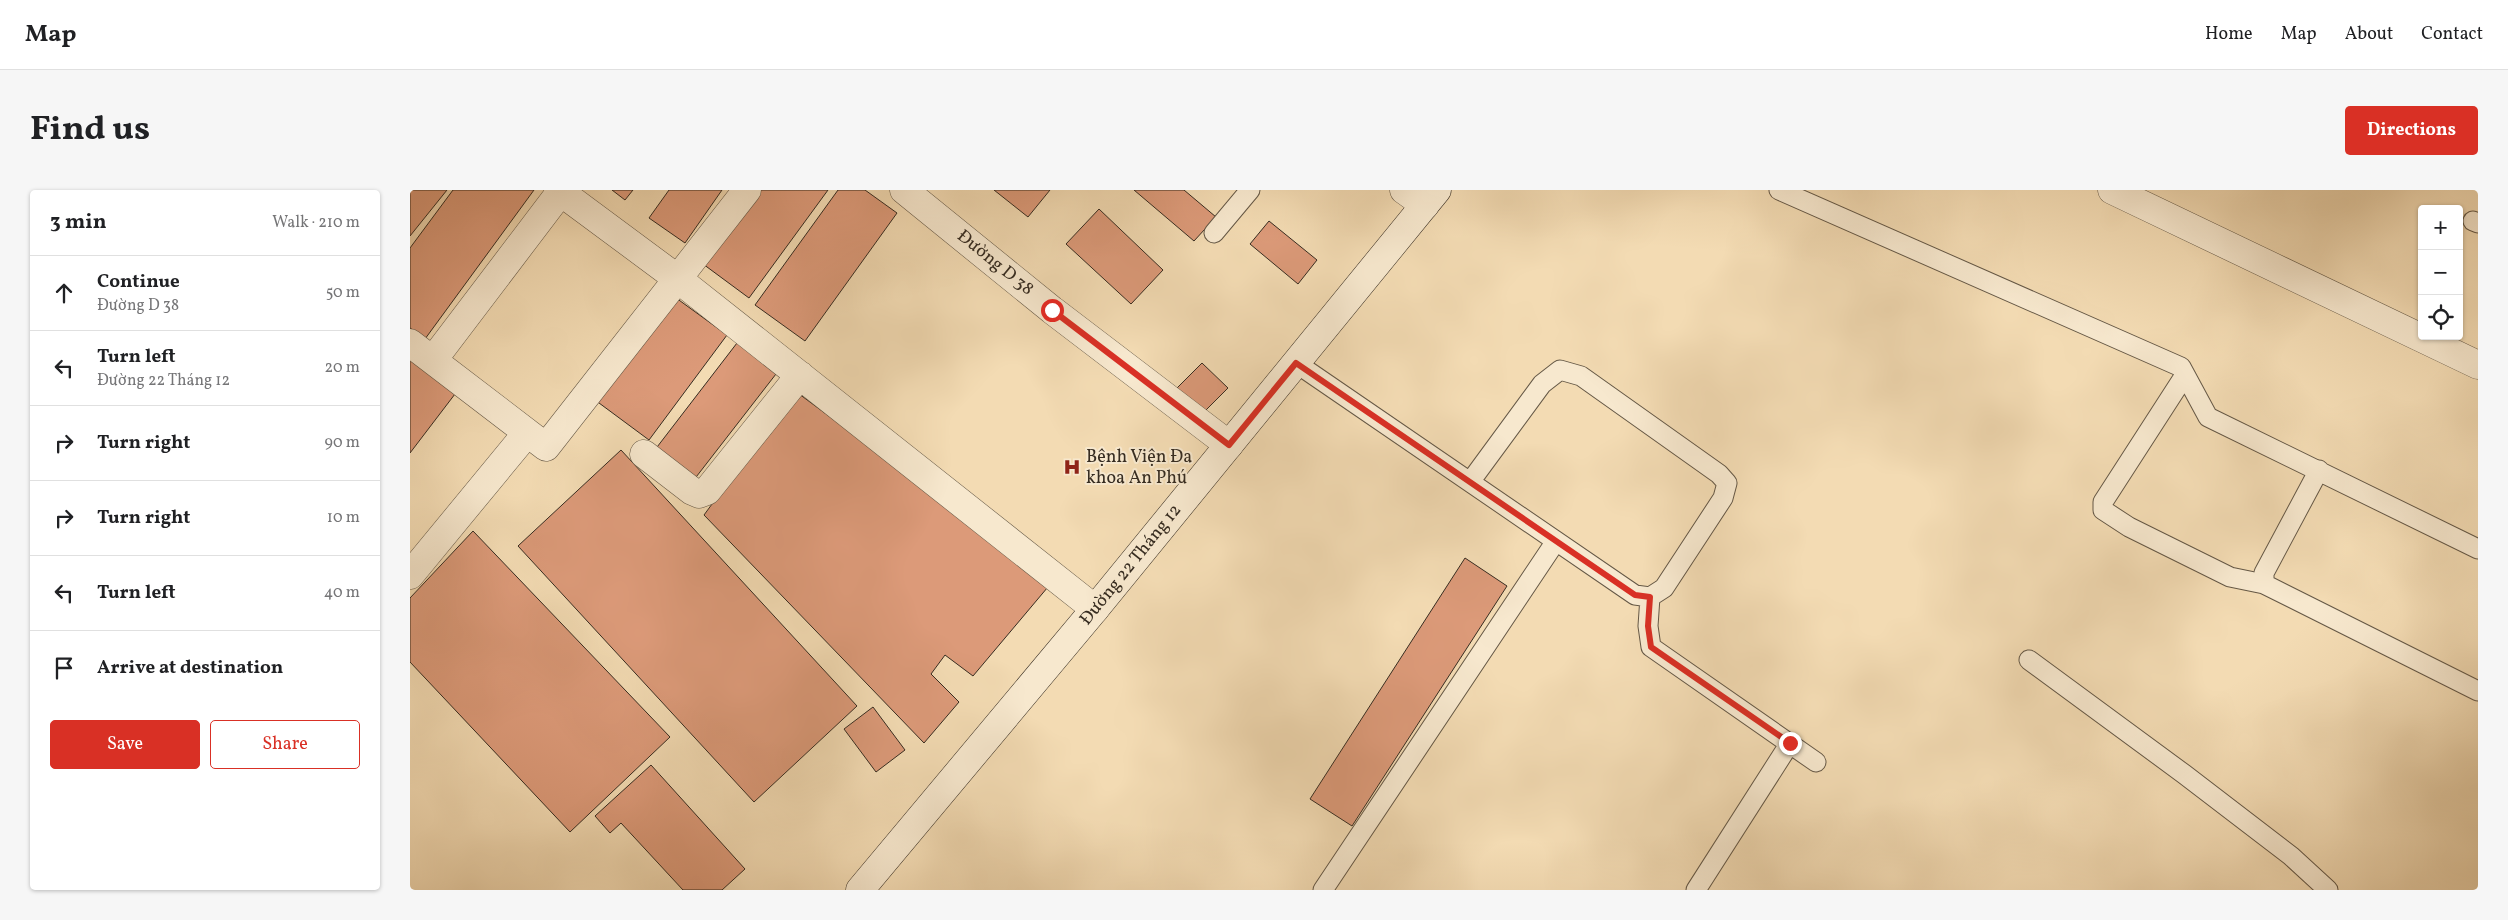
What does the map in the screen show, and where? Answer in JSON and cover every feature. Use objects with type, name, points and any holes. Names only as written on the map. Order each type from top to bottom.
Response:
[{"type":"street","points":[[410,343],[546,447],[747,190]]},
{"type":"street","name":"Đường D 38","points":[[904,190],[1052,310],[1229,445]]},
{"type":"street","points":[[2112,190],[2478,364]]},
{"type":"street","points":[[433,360],[560,191],[678,279],[1095,609]]},
{"type":"street","name":"Đường 22 Tháng 12","points":[[860,890],[1095,609],[1296,363],[1422,195]]},
{"type":"street","points":[[644,454],[692,491],[699,494],[707,491],[800,375]]},
{"type":"street","points":[[410,575],[528,433]]},
{"type":"lane","points":[[1214,233],[1250,190]]},
{"type":"lane","points":[[1779,190],[2181,367],[2208,417],[2478,549]]},
{"type":"lane","points":[[1296,363],[1635,595],[1650,597],[1664,588],[1724,498],[1727,483],[1719,474],[1581,376],[1560,370],[1542,384],[1470,482]]},
{"type":"lane","points":[[2186,375],[2103,502],[2103,510],[2128,527],[2230,577],[2264,584],[2478,691]]},
{"type":"lane","points":[[2264,584],[2264,573],[2319,470]]},
{"type":"lane","points":[[1324,890],[1556,541]]},
{"type":"lane","points":[[1650,597],[1648,626],[1651,647],[1816,762]]},
{"type":"lane","points":[[2029,660],[2200,785],[2291,856],[2328,890]]},
{"type":"lane","points":[[1696,890],[1790,743]]},
{"type":"building","points":[[410,190],[447,190],[410,236]]},
{"type":"building","points":[[453,190],[534,190],[425,339],[410,328],[410,248]]},
{"type":"building","points":[[612,190],[633,190],[625,200]]},
{"type":"building","points":[[669,190],[722,190],[685,243],[649,218]]},
{"type":"building","points":[[758,190],[828,190],[749,298],[703,264]]},
{"type":"building","points":[[838,190],[865,190],[897,213],[805,341],[755,305]]},
{"type":"building","points":[[994,190],[1050,190],[1028,217]]},
{"type":"building","points":[[1134,190],[1184,190],[1216,217],[1194,241]]},
{"type":"building","points":[[1099,209],[1163,270],[1131,304],[1066,244]]},
{"type":"building","points":[[1269,221],[1317,260],[1298,284],[1250,244]]},
{"type":"building","points":[[672,295],[727,335],[649,440],[595,400]]},
{"type":"building","points":[[737,343],[776,374],[693,481],[654,451]]},
{"type":"building","points":[[410,360],[455,394],[410,453]]},
{"type":"building","points":[[1202,363],[1228,388],[1200,416],[1174,391]]},
{"type":"building","points":[[795,391],[1053,581],[973,676],[945,655],[931,674],[959,702],[924,743],[704,515]]},
{"type":"building","points":[[621,450],[857,706],[754,802],[518,546]]},
{"type":"building","points":[[473,531],[670,737],[570,832],[410,662],[410,598]]},
{"type":"building","points":[[1465,558],[1507,586],[1352,826],[1310,799]]},
{"type":"building","points":[[873,707],[905,750],[876,772],[844,729]]},
{"type":"building","points":[[651,765],[745,869],[722,890],[683,890],[621,823],[610,833],[595,816]]},
{"type":"place","name":"Bệnh Viện Đa khoa An Phú","points":[[1072,467]]},
{"type":"route","points":[[1052,310],[1229,445],[1296,363],[1635,595],[1650,597],[1648,626],[1651,647],[1790,743]]}]
